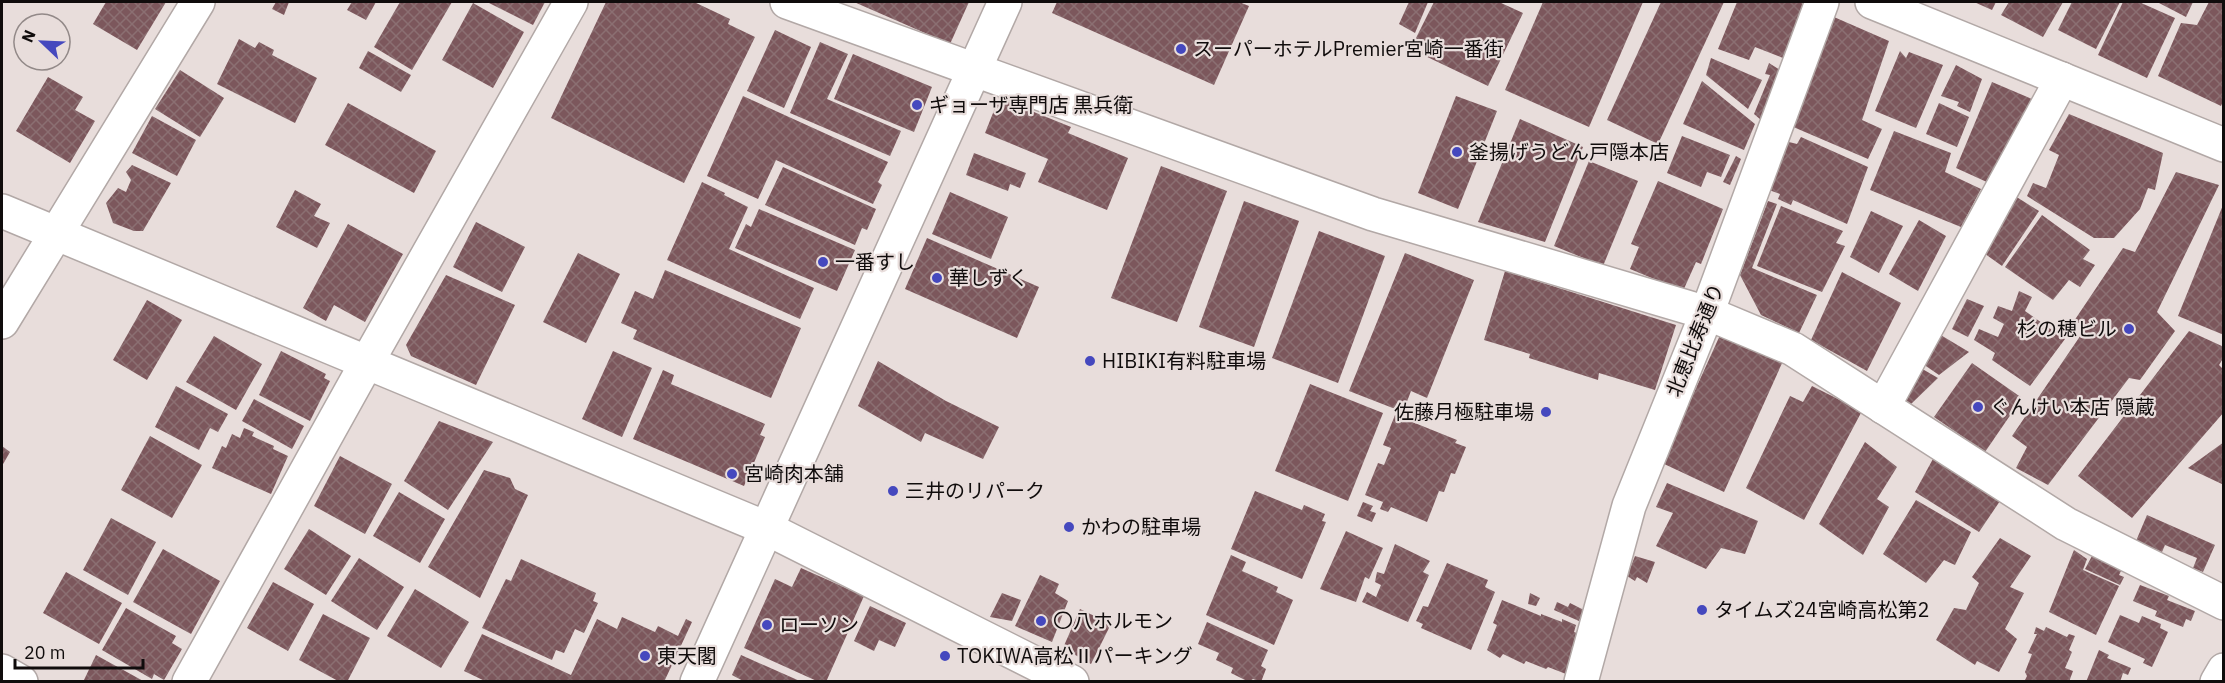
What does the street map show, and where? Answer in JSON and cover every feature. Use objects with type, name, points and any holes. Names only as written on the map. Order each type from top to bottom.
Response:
[{"type":"street","points":[[2,322],[198,2]]},
{"type":"street","points":[[189,681],[571,2]]},
{"type":"street","points":[[787,2],[1373,214],[1707,313],[1793,349],[2066,524],[2223,603]]},
{"type":"street","points":[[697,681],[1005,2]]},
{"type":"street","name":"北恵比寿通り","points":[[1581,681],[1629,506],[1707,313],[1822,2]]},
{"type":"street","points":[[1872,2],[2223,145]]},
{"type":"street","points":[[1883,407],[2062,79]]},
{"type":"street","points":[[2,211],[366,364],[766,528],[1072,681]]},
{"type":"street","points":[[2217,681],[2223,670]]},
{"type":"street","points":[[2,671],[21,681]]},
{"type":"building","points":[[106,2],[166,2],[137,50],[93,24]]},
{"type":"building","points":[[276,2],[289,2],[284,15],[272,9]]},
{"type":"building","points":[[352,2],[376,2],[366,20],[347,10]]},
{"type":"building","points":[[400,2],[452,2],[412,70],[374,47]]},
{"type":"building","points":[[487,2],[545,2],[533,25]]},
{"type":"building","points":[[606,2],[694,2],[730,19],[728,24],[755,37],[684,183],[551,118]]},
{"type":"building","points":[[854,2],[969,2],[950,44]]},
{"type":"building","name":"スーパーホテルPremier宮崎一番街","points":[[1057,2],[1239,2],[1249,6],[1214,85],[1052,13]]},
{"type":"building","points":[[1409,2],[1428,2],[1415,33],[1399,24]]},
{"type":"building","points":[[1434,2],[1499,2],[1523,13],[1488,86],[1421,54],[1425,47],[1414,42]]},
{"type":"building","points":[[1543,2],[1643,2],[1589,127],[1505,90]]},
{"type":"building","points":[[1661,2],[1724,2],[1658,144],[1607,120]]},
{"type":"building","points":[[1737,2],[1798,2],[1804,4],[1783,58],[1755,47],[1749,60],[1718,49]]},
{"type":"building","points":[[1974,2],[1996,2],[1992,10]]},
{"type":"building","points":[[2009,2],[2063,2],[2043,37],[2001,15]]},
{"type":"building","points":[[2072,2],[2120,2],[2096,49],[2058,30]]},
{"type":"building","points":[[2123,2],[2139,2],[2175,18],[2147,78],[2098,55]]},
{"type":"building","points":[[2160,2],[2193,2],[2186,17]]},
{"type":"building","points":[[2209,2],[2224,2],[2224,99],[2221,106],[2158,76],[2181,23],[2197,25]]},
{"type":"building","points":[[473,3],[524,32],[493,88],[442,60]]},
{"type":"building","points":[[1834,17],[1889,41],[1862,120],[1882,129],[1868,159],[1791,126]]},
{"type":"building","points":[[775,30],[811,47],[784,108],[747,91]]},
{"type":"building","points":[[239,39],[255,48],[259,42],[274,50],[272,55],[317,78],[295,123],[217,84]]},
{"type":"building","points":[[820,42],[848,54],[827,99],[901,131],[890,156],[790,113]]},
{"type":"building","points":[[368,51],[411,75],[401,92],[359,68]]},
{"type":"building","points":[[1900,51],[1906,58],[1909,52],[1943,65],[1916,128],[1875,111]]},
{"type":"building","points":[[853,54],[932,87],[914,132],[834,99]]},
{"type":"building","points":[[1711,58],[1762,80],[1748,109],[1706,75]]},
{"type":"building","points":[[1769,63],[1780,70],[1761,120],[1754,114],[1770,75],[1765,74]]},
{"type":"building","points":[[1956,65],[1982,79],[1970,112],[1957,106],[1959,102],[1941,96]]},
{"type":"building","points":[[180,70],[224,98],[200,137],[155,109]]},
{"type":"building","points":[[48,77],[83,97],[75,110],[95,121],[70,163],[16,131]]},
{"type":"building","points":[[1702,81],[1755,124],[1744,150],[1683,124]]},
{"type":"building","points":[[1992,82],[2032,99],[1989,183],[1956,168]]},
{"type":"building","points":[[743,96],[888,162],[878,182],[882,185],[873,204],[776,160],[758,199],[707,176]]},
{"type":"building","name":"釜揚げうどん戸隠本店","points":[[1456,96],[1497,111],[1458,209],[1418,193]]},
{"type":"building","points":[[999,98],[1071,127],[1068,133],[1128,158],[1107,210],[1038,182],[1048,159],[985,133]]},
{"type":"building","points":[[348,103],[436,151],[414,193],[325,145]]},
{"type":"building","points":[[1939,103],[1969,117],[1957,147],[1926,134]]},
{"type":"building","points":[[2069,114],[2163,153],[2155,190],[2148,188],[2140,209],[2114,238],[2094,238],[2027,196],[2033,183],[2046,188],[2059,155],[2049,150]]},
{"type":"building","points":[[152,116],[196,140],[177,176],[132,153]]},
{"type":"building","points":[[1520,119],[1583,147],[1545,242],[1478,222]]},
{"type":"building","points":[[1894,131],[1951,153],[1945,172],[1981,189],[1961,227],[1870,190]]},
{"type":"building","points":[[1682,136],[1730,155],[1721,177],[1707,172],[1701,187],[1667,173]]},
{"type":"building","points":[[1801,137],[1868,167],[1847,224],[1793,200],[1791,205],[1778,199],[1780,194],[1769,190],[1789,142],[1797,144]]},
{"type":"building","points":[[974,153],[1026,173],[1020,188],[1010,184],[1008,191],[966,175]]},
{"type":"building","points":[[1736,156],[1741,159],[1730,185],[1723,182]]},
{"type":"building","points":[[1589,161],[1638,181],[1603,266],[1554,246]]},
{"type":"building","points":[[132,165],[171,183],[143,231],[134,231],[113,223],[106,203],[118,188],[126,192],[131,180],[126,172]]},
{"type":"building","points":[[1161,166],[1227,191],[1177,322],[1111,298]]},
{"type":"building","points":[[783,167],[876,209],[867,230],[862,228],[855,245],[765,205]]},
{"type":"building","name":"杉の穂ビル","points":[[2176,172],[2219,185],[2157,312],[2175,331],[2140,380],[2129,378],[2048,485],[2016,468],[2027,447],[2012,436],[2087,326],[2074,321],[2123,248],[2135,252]]},
{"type":"building","points":[[1658,181],[1723,209],[1701,264],[1696,262],[1683,291],[1630,269],[1639,247],[1631,244]]},
{"type":"building","points":[[702,182],[748,207],[729,249],[814,288],[800,319],[667,260]]},
{"type":"building","points":[[295,190],[321,204],[314,216],[330,223],[317,248],[276,227]]},
{"type":"building","points":[[950,192],[1008,217],[991,259],[932,234]]},
{"type":"building","points":[[2015,196],[2039,211],[2002,266],[1981,251]]},
{"type":"building","points":[[1244,201],[1299,221],[1254,347],[1199,327]]},
{"type":"building","points":[[1768,201],[1777,204],[1752,268],[1817,295],[1799,333],[1761,315],[1740,275]]},
{"type":"building","points":[[2224,205],[2224,335],[2178,316]]},
{"type":"building","points":[[1781,206],[1843,231],[1836,243],[1845,246],[1822,292],[1757,266]]},
{"type":"building","points":[[759,209],[855,250],[837,291],[735,248],[746,224],[751,227]]},
{"type":"building","points":[[1871,211],[1903,226],[1879,273],[1850,257]]},
{"type":"building","points":[[2042,215],[2090,250],[2083,259],[2095,265],[2080,287],[2069,280],[2053,300],[2005,267]]},
{"type":"building","points":[[1919,220],[1946,236],[1918,291],[1889,274]]},
{"type":"building","points":[[476,222],[525,247],[502,292],[453,267]]},
{"type":"building","points":[[348,224],[403,254],[365,322],[334,305],[326,321],[303,308]]},
{"type":"building","points":[[1319,231],[1385,256],[1338,383],[1272,358]]},
{"type":"building","points":[[927,238],[1039,287],[1017,338],[905,289]]},
{"type":"building","points":[[578,253],[620,274],[586,343],[543,322]]},
{"type":"building","points":[[1405,253],[1474,280],[1427,398],[1411,391],[1403,412],[1349,391]]},
{"type":"building","points":[[665,270],[801,328],[771,398],[633,339],[637,330],[621,323],[635,291],[653,299]]},
{"type":"building","points":[[1505,271],[1676,325],[1655,390],[1599,373],[1598,380],[1529,358],[1530,354],[1484,340]]},
{"type":"building","points":[[1842,272],[1901,303],[1867,371],[1811,340]]},
{"type":"building","points":[[446,275],[515,305],[476,385],[411,356],[406,345]]},
{"type":"building","points":[[2019,291],[2032,297],[2025,311],[2065,339],[2030,386],[1992,360],[1995,353],[1974,340],[1979,329],[1998,337],[2004,324],[1993,318],[1998,306],[2012,311]]},
{"type":"building","points":[[1967,299],[1984,306],[1968,337],[1952,329]]},
{"type":"building","points":[[147,300],[182,320],[147,380],[113,360]]},
{"type":"building","points":[[2189,331],[2224,347],[2224,357],[2219,365],[2224,370],[2224,412],[2132,518],[2078,476]]},
{"type":"building","points":[[1721,333],[1783,361],[1724,492],[1662,463]]},
{"type":"building","points":[[1939,334],[1969,352],[1939,375],[1917,360]]},
{"type":"building","points":[[214,336],[262,364],[236,410],[186,382]]},
{"type":"building","points":[[281,351],[326,374],[324,378],[330,381],[310,421],[259,395]]},
{"type":"building","points":[[613,351],[652,368],[622,437],[582,419]]},
{"type":"building","points":[[878,361],[946,401],[999,427],[983,459],[925,433],[921,442],[858,406]]},
{"type":"building","points":[[1912,363],[1938,378],[1909,406],[1890,394]]},
{"type":"building","name":"ぐんけい本店 隠蔵","points":[[1972,363],[2022,398],[1985,452],[1934,417]]},
{"type":"building","points":[[663,370],[674,375],[671,384],[765,424],[760,435],[765,437],[744,486],[633,439]]},
{"type":"building","points":[[1310,384],[1383,413],[1348,501],[1275,471]]},
{"type":"building","points":[[176,386],[228,414],[218,432],[210,428],[199,450],[155,427]]},
{"type":"building","points":[[1812,386],[1862,411],[1804,520],[1746,488],[1790,396],[1803,402]]},
{"type":"building","points":[[254,399],[304,426],[292,449],[242,421]]},
{"type":"building","points":[[1395,415],[1457,440],[1455,443],[1466,447],[1455,474],[1451,473],[1444,492],[1439,491],[1427,522],[1391,507],[1388,512],[1380,509],[1383,502],[1365,495],[1378,463],[1384,465],[1391,448],[1383,445]]},
{"type":"building","points":[[439,421],[493,442],[448,510],[404,481]]},
{"type":"building","points":[[244,428],[254,432],[252,436],[274,446],[273,449],[288,456],[271,494],[212,468],[222,446],[226,448],[232,434],[240,438]]},
{"type":"building","points":[[150,436],[202,465],[172,518],[121,490]]},
{"type":"building","points":[[1865,442],[1897,467],[1877,499],[1889,507],[1863,555],[1819,524]]},
{"type":"building","points":[[2224,442],[2224,485],[2188,468]]},
{"type":"building","points":[[2,446],[10,452],[2,466]]},
{"type":"building","points":[[340,456],[392,484],[365,534],[314,506]]},
{"type":"building","points":[[1934,457],[2000,501],[1979,532],[1915,492]]},
{"type":"building","points":[[484,470],[510,478],[515,489],[528,495],[480,598],[428,567]]},
{"type":"building","points":[[1667,483],[1758,521],[1745,554],[1721,548],[1706,569],[1656,546],[1673,513],[1656,507]]},
{"type":"building","points":[[1255,491],[1302,510],[1304,505],[1325,514],[1322,521],[1326,522],[1302,579],[1231,549]]},
{"type":"building","points":[[399,492],[445,519],[420,563],[373,536]]},
{"type":"building","points":[[1916,500],[1971,532],[1955,565],[1944,560],[1926,583],[1883,554]]},
{"type":"building","points":[[1363,502],[1373,506],[1370,511],[1376,513],[1372,522],[1357,516]]},
{"type":"building","points":[[2147,515],[2215,545],[2203,572],[2193,568],[2197,558],[2165,545],[2162,552],[2136,541]]},
{"type":"building","points":[[111,518],[156,542],[128,595],[83,570]]},
{"type":"building","points":[[309,529],[351,556],[326,595],[284,569]]},
{"type":"building","points":[[1346,531],[1383,548],[1369,579],[1365,577],[1356,602],[1320,589]]},
{"type":"building","points":[[2000,538],[2031,556],[2010,587],[2024,593],[2005,629],[2017,639],[1999,672],[1977,661],[1975,665],[1936,640],[1954,608],[1966,610],[1979,583],[1972,577]]},
{"type":"building","points":[[1395,544],[1430,561],[1423,572],[1429,575],[1408,622],[1362,602],[1367,592],[1376,597],[1381,585],[1375,582],[1377,572],[1384,574]]},
{"type":"building","points":[[163,549],[220,581],[191,634],[133,602]]},
{"type":"building","points":[[2074,550],[2087,559],[2083,570],[2119,586],[2096,635],[2049,612]]},
{"type":"building","points":[[1231,555],[1246,562],[1242,571],[1278,587],[1276,592],[1293,600],[1274,645],[1206,615]]},
{"type":"building","points":[[1635,556],[1655,562],[1647,583],[1637,577],[1635,581],[1627,576]]},
{"type":"building","points":[[2092,556],[2121,571],[2119,575],[2124,577],[2120,585],[2085,569]]},
{"type":"building","points":[[359,558],[404,587],[377,630],[331,601]]},
{"type":"building","points":[[521,559],[596,593],[593,601],[598,603],[584,633],[575,629],[564,653],[556,650],[552,660],[482,628],[506,579],[511,581]]},
{"type":"building","points":[[1447,563],[1488,580],[1485,587],[1495,592],[1471,650],[1421,628],[1423,624],[1416,621],[1423,606],[1428,607]]},
{"type":"building","points":[[801,568],[864,596],[826,682],[819,682],[744,648],[775,579],[792,587]]},
{"type":"building","points":[[66,572],[122,603],[99,644],[43,613]]},
{"type":"building","points":[[1040,575],[1059,584],[1055,593],[1068,601],[1052,642],[1015,626]]},
{"type":"building","points":[[273,582],[314,604],[288,651],[247,628]]},
{"type":"building","points":[[2140,585],[2169,596],[2167,600],[2195,611],[2191,621],[2186,619],[2183,627],[2155,616],[2157,611],[2133,601]]},
{"type":"building","points":[[415,589],[469,622],[441,668],[387,636]]},
{"type":"building","points":[[1002,593],[1021,600],[1012,621],[990,617]]},
{"type":"building","points":[[1530,593],[1540,598],[1536,606],[1528,604]]},
{"type":"building","points":[[1502,600],[1541,616],[1541,614],[1562,622],[1562,619],[1576,625],[1574,632],[1580,634],[1566,674],[1526,661],[1524,664],[1503,654],[1500,658],[1487,650],[1497,625],[1493,623]]},
{"type":"building","points":[[1557,602],[1568,607],[1570,603],[1584,610],[1579,621],[1554,610]]},
{"type":"building","points":[[870,606],[906,623],[895,647],[879,640],[874,651],[854,641]]},
{"type":"building","points":[[126,608],[176,636],[172,643],[182,649],[164,680],[154,674],[152,679],[102,650]]},
{"type":"building","points":[[1080,609],[1111,624],[1091,664],[1063,648]]},
{"type":"building","points":[[323,614],[370,638],[347,682],[340,682],[299,660]]},
{"type":"building","points":[[2120,615],[2139,623],[2142,616],[2161,624],[2160,628],[2168,632],[2152,667],[2143,663],[2145,659],[2108,642]]},
{"type":"building","points":[[622,617],[655,632],[658,626],[678,636],[686,619],[692,622],[664,682],[487,682],[464,671],[482,634],[571,675],[597,619],[617,629]]},
{"type":"building","points":[[1207,622],[1268,650],[1261,666],[1266,669],[1261,682],[1253,679],[1249,682],[1231,673],[1233,668],[1216,660],[1219,653],[1198,644]]},
{"type":"building","points":[[2036,627],[2044,631],[2046,627],[2067,637],[2069,634],[2075,636],[2069,650],[2072,652],[2065,668],[2073,671],[2069,682],[2024,682],[2032,654],[2028,653],[2037,634],[2034,634]]},
{"type":"building","points":[[2099,650],[2109,655],[2107,658],[2131,668],[2128,675],[2123,673],[2120,682],[2086,682]]},
{"type":"building","points":[[96,655],[145,682],[83,682]]},
{"type":"building","points":[[741,655],[802,682],[745,682],[732,675]]},
{"type":"place","name":"スーパーホテルPremier宮崎一番街","points":[[1181,49]]},
{"type":"place","name":"ギョーザ専門店 黒兵衛","points":[[917,105]]},
{"type":"place","name":"釜揚げうどん戸隠本店","points":[[1457,152]]},
{"type":"place","name":"一番すし","points":[[823,262]]},
{"type":"place","name":"華しずく","points":[[937,278]]},
{"type":"place","name":"杉の穂ビル","points":[[2129,329]]},
{"type":"place","name":"HIBIKI有料駐車場","points":[[1090,361]]},
{"type":"place","name":"ぐんけい本店 隠蔵","points":[[1978,407]]},
{"type":"place","name":"佐藤月極駐車場","points":[[1546,412]]},
{"type":"place","name":"宮崎肉本舗","points":[[732,474]]},
{"type":"place","name":"三井のリパーク","points":[[893,491]]},
{"type":"place","name":"かわの駐車場","points":[[1069,527]]},
{"type":"place","name":"タイムズ24宮崎高松第2","points":[[1702,610]]},
{"type":"place","name":"〇八ホルモン","points":[[1041,621]]},
{"type":"place","name":"ローソン","points":[[767,625]]},
{"type":"place","name":"東天閣","points":[[645,656]]},
{"type":"place","name":"TOKIWA高松Ⅱパーキング","points":[[945,656]]}]
